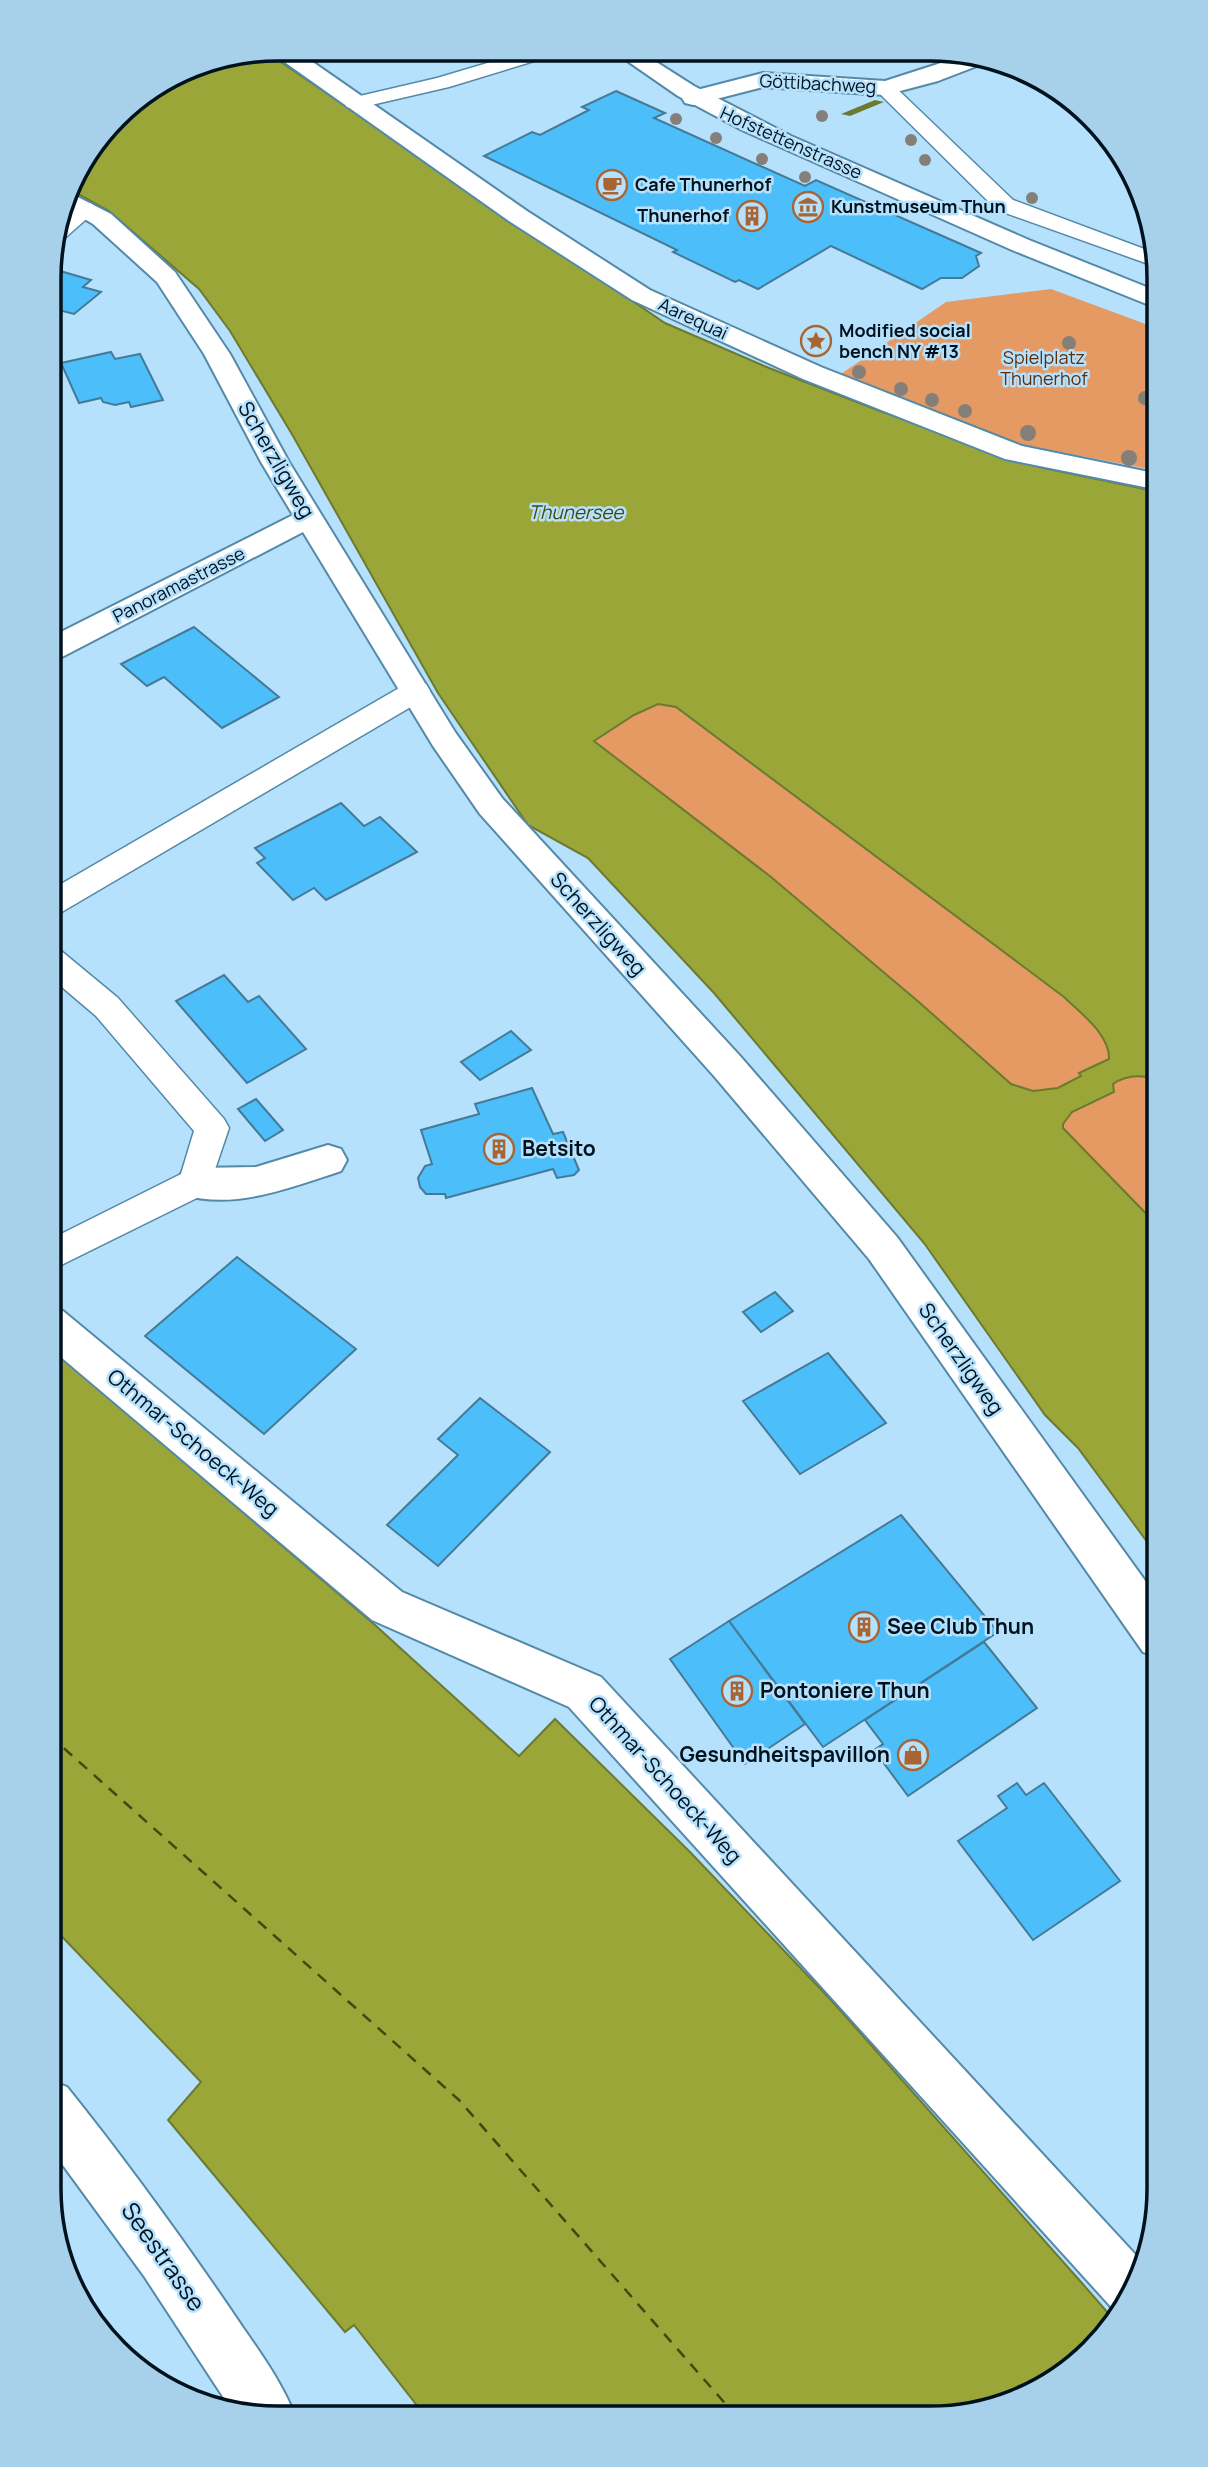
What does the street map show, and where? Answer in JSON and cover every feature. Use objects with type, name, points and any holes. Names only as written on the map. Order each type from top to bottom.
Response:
[{"type":"street","name":"Hofstettenstrasse","points":[[639,61],[693,98],[727,116],[1084,273],[1147,297]]},
{"type":"street","name":"Aarequai","points":[[297,62],[517,216],[641,295],[812,373],[1014,453],[1147,480]]},
{"type":"street","name":"Göttibachweg","points":[[693,98],[763,80],[885,88],[963,64]]},
{"type":"street","name":"Scherzligweg","points":[[75,204],[102,219],[166,277],[217,354],[275,462],[444,739],[491,806],[727,1066],[883,1248],[1146,1619]]},
{"type":"street","name":"Panoramastrasse","points":[[62,644],[309,518]]},
{"type":"street","points":[[195,1183],[256,1182],[328,1160]]},
{"type":"street","name":"Othmar-Schoeck-Weg","points":[[61,1333],[387,1606],[585,1692],[1125,2282]]},
{"type":"street","name":"Seestrasse","points":[[61,2120],[108,2178],[261,2405]]},
{"type":"lane","points":[[354,103],[442,83],[512,62]]},
{"type":"lane","points":[[885,88],[1006,205],[1145,257]]},
{"type":"lane","points":[[62,898],[416,691]]},
{"type":"lane","points":[[61,1251],[195,1183],[212,1128],[107,1007],[62,969]]},
{"type":"green space","name":"Spielplatz Thunerhof","points":[[1051,289],[1147,325],[1147,469],[1020,444],[841,374],[946,302]]},
{"type":"green space","points":[[658,704],[676,707],[1064,997],[1086,1017],[1105,1041],[1109,1059],[1079,1072],[1082,1076],[1058,1088],[1033,1091],[1011,1084],[771,877],[594,740],[634,715]]},
{"type":"green space","points":[[1147,1076],[1147,1214],[1063,1128],[1063,1123],[1072,1112],[1114,1092],[1113,1084],[1122,1078]]},
{"type":"water","name":"Thunersee","points":[[281,62],[665,323],[769,368],[880,411],[1039,467],[1147,489],[1147,1077],[1136,1076],[1118,1081],[1113,1084],[1114,1092],[1072,1112],[1063,1124],[1063,1128],[1147,1214],[1146,1541],[1078,1448],[1045,1415],[924,1243],[714,993],[588,858],[528,825],[438,693],[293,436],[230,331],[199,289],[109,211],[78,194],[106,146],[146,106],[170,90],[222,69],[236,65]],"holes":[[[658,704],[676,707],[1064,997],[1086,1017],[1105,1041],[1109,1059],[1079,1073],[1081,1076],[1058,1088],[1033,1091],[1011,1084],[771,877],[594,741],[634,715]]]},
{"type":"water","points":[[61,1358],[375,1625],[519,1756],[555,1719],[690,1852],[831,2000],[1108,2313],[1083,2342],[1050,2369],[1026,2383],[972,2402],[930,2406],[417,2406],[354,2325],[345,2332],[168,2120],[201,2082],[61,1936]]},
{"type":"building","name":"Thunerhof","points":[[616,91],[665,113],[654,118],[805,186],[816,180],[981,253],[976,256],[979,266],[962,278],[941,278],[922,289],[831,246],[758,289],[739,280],[735,282],[673,252],[677,250],[484,156],[532,132],[540,135],[589,110],[582,107]]},
{"type":"building","points":[[62,272],[91,280],[83,287],[101,292],[74,314],[62,311]]},
{"type":"building","points":[[111,352],[115,359],[140,354],[163,400],[131,407],[129,402],[115,405],[103,402],[101,398],[79,403],[62,363]]},
{"type":"building","points":[[194,627],[279,697],[222,728],[164,677],[147,686],[121,664]]},
{"type":"building","points":[[341,803],[364,826],[380,817],[417,852],[326,900],[314,888],[293,900],[257,863],[265,858],[255,848]]},
{"type":"building","points":[[224,975],[248,1002],[259,996],[306,1049],[247,1083],[176,1001]]},
{"type":"building","points":[[511,1031],[531,1050],[480,1080],[461,1062]]},
{"type":"building","name":"Betsito","points":[[532,1088],[553,1134],[563,1132],[579,1170],[574,1175],[557,1178],[553,1169],[446,1198],[445,1194],[426,1194],[420,1187],[418,1178],[425,1166],[432,1164],[421,1130],[479,1114],[475,1104]]},
{"type":"building","points":[[256,1099],[283,1130],[265,1141],[238,1109]]},
{"type":"building","points":[[237,1257],[356,1349],[264,1434],[145,1336]]},
{"type":"building","points":[[775,1292],[793,1311],[761,1332],[743,1312]]},
{"type":"building","points":[[828,1353],[886,1423],[800,1474],[743,1401]]},
{"type":"building","points":[[480,1398],[550,1452],[438,1566],[387,1525],[458,1455],[438,1439]]},
{"type":"building","name":"See Club Thun","points":[[901,1515],[998,1632],[823,1747],[729,1621]]},
{"type":"building","name":"Pontoniere Thun","points":[[729,1621],[805,1724],[745,1764],[670,1659]]},
{"type":"building","points":[[984,1642],[1037,1708],[908,1796],[874,1750],[883,1744],[865,1720]]},
{"type":"building","points":[[1017,1783],[1026,1795],[1044,1783],[1120,1881],[1033,1940],[958,1841],[1007,1808],[998,1796]]},
{"type":"waterway","points":[[846,114],[879,102]]},
{"type":"ferry route","points":[[61,1746],[459,2100],[727,2406]]},
{"type":"place","name":"Cafe Thunerhof","points":[[612,185]]},
{"type":"place","name":"Kunstmuseum Thun","points":[[808,207]]},
{"type":"place","name":"Thunerhof","points":[[752,216]]},
{"type":"place","name":"Modified social bench NY #13","points":[[816,341]]},
{"type":"place","name":"Betsito","points":[[499,1149]]},
{"type":"place","name":"See Club Thun","points":[[864,1627]]},
{"type":"place","name":"Pontoniere Thun","points":[[737,1691]]},
{"type":"place","name":"Gesundheitspavillon","points":[[913,1755]]}]
